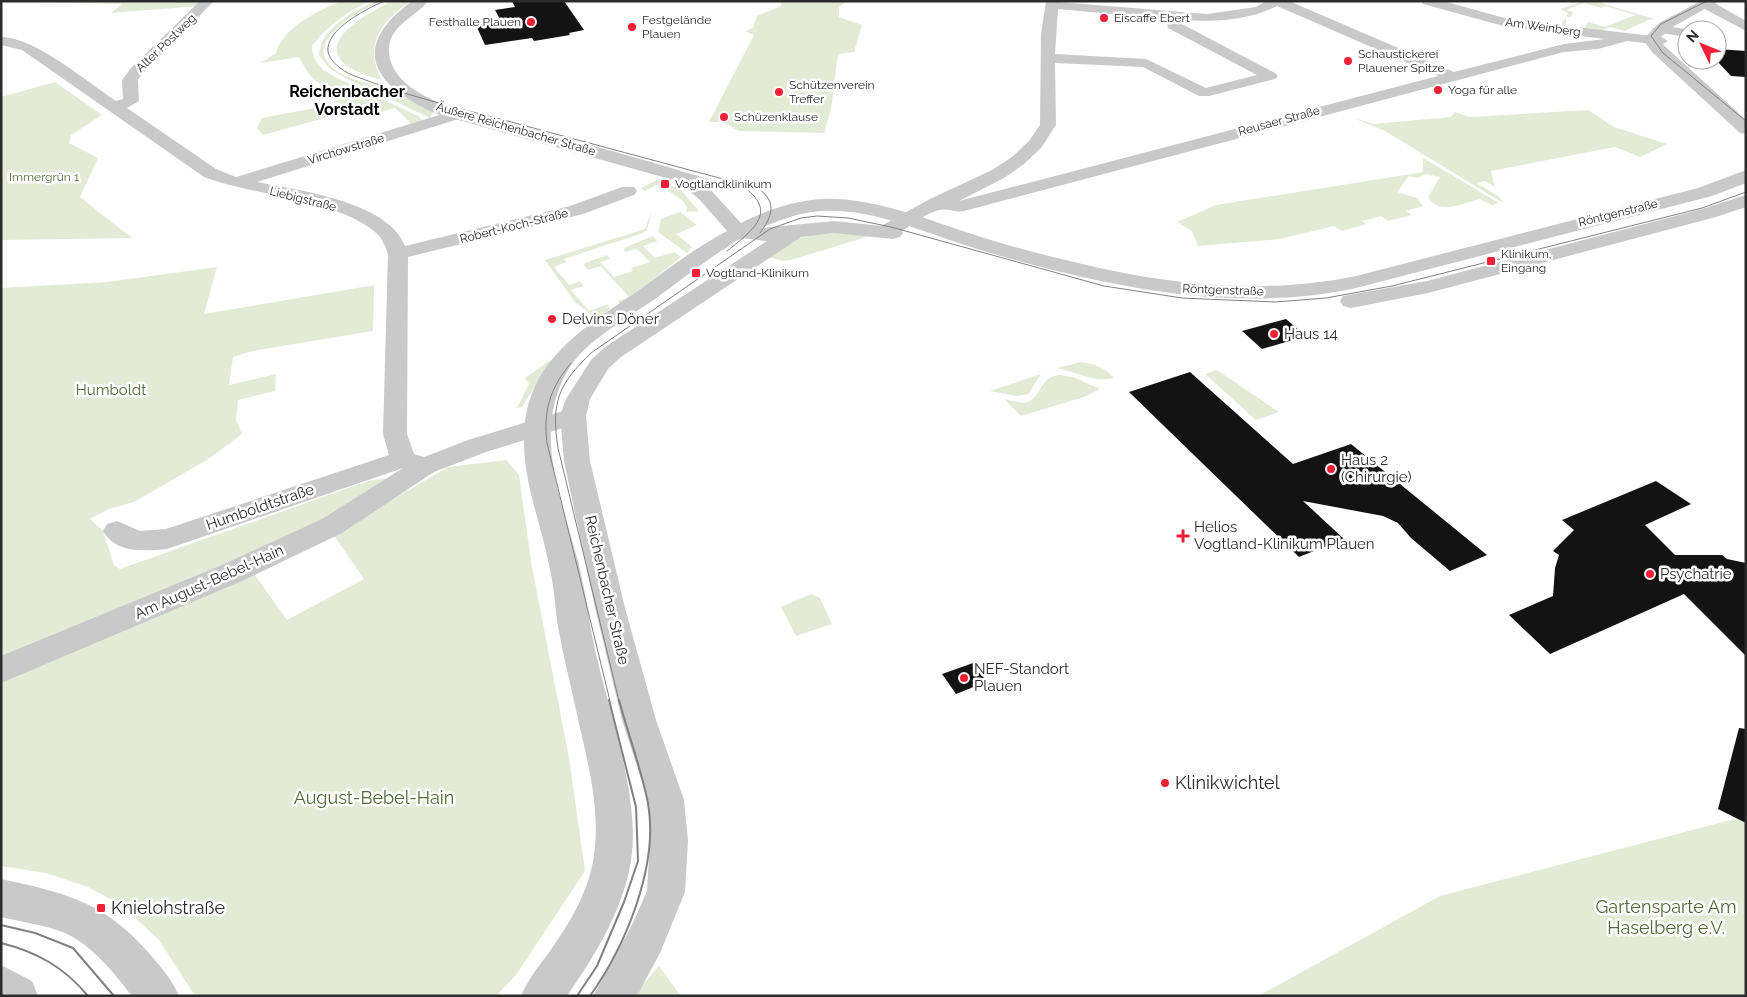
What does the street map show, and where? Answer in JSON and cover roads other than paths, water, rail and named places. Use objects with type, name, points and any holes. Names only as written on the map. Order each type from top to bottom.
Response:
[{"type":"street","name":"Alter Postweg","points":[[116,107],[131,101],[130,80],[136,71],[208,1]]},
{"type":"street","name":"Äußere Reichenbacher Straße","points":[[421,1],[404,13],[384,37],[380,52],[382,63],[389,76],[406,91],[429,105],[655,168],[711,187],[750,231]]},
{"type":"street","points":[[1238,1],[1259,10]]},
{"type":"street","points":[[886,231],[936,203],[983,182],[1020,160],[1043,136],[1048,125],[1049,17],[1052,3],[1090,5],[1173,16],[1207,18],[1259,10],[1276,1],[1455,78]]},
{"type":"street","name":"Am Weinberg","points":[[1428,1],[1507,23],[1623,38],[1677,34]]},
{"type":"street","points":[[1656,37],[1709,2],[1746,27]]},
{"type":"street","points":[[1049,58],[1146,63],[1204,93],[1270,76],[1173,26],[1173,16]]},
{"type":"street","points":[[1727,33],[1746,33]]},
{"type":"street","points":[[1656,37],[1746,115]]},
{"type":"street","points":[[1656,37],[1658,50],[1746,129]]},
{"type":"street","name":"Reusaer Straße","points":[[936,203],[957,207],[1312,112],[1455,78],[1564,48],[1598,45],[1623,38]]},
{"type":"street","name":"Liebigstraße","points":[[1,41],[10,41],[27,47],[210,172],[234,182],[308,198],[366,218],[382,228],[393,240],[398,254],[395,434],[412,468]]},
{"type":"street","name":"Virchowstraße","points":[[234,182],[459,114]]},
{"type":"street","name":"Röntgenstraße","points":[[706,252],[792,209],[840,206],[904,220],[1005,251],[1125,280],[1196,290],[1292,291],[1343,285],[1383,276],[1423,263],[1705,192],[1730,184],[1746,175]]},
{"type":"street","name":"Robert-Koch-Straße","points":[[398,254],[576,210],[628,190]]},
{"type":"street","name":"Röntgenstraße","points":[[750,231],[800,232],[834,227],[886,231],[1050,279],[1103,292],[1151,300],[1208,306],[1278,308],[1332,304],[1428,287],[1709,213],[1746,201]]},
{"type":"street","points":[[542,996],[574,952],[600,906],[610,870],[614,838],[610,789],[574,626],[565,569],[536,446],[538,428],[553,373],[566,356],[615,317],[706,252],[731,211],[792,209]]},
{"type":"street","points":[[750,231],[756,257]]},
{"type":"street","name":"Röntgenstraße","points":[[756,257],[800,232]]},
{"type":"street","name":"Reichenbacher Straße","points":[[614,996],[646,939],[666,892],[670,840],[666,800],[639,720],[610,608],[577,461],[573,416],[578,399],[586,385],[599,365],[613,352],[756,257]]},
{"type":"street","points":[[412,468],[573,416]]},
{"type":"street","name":"Humboldtstraße","points":[[117,531],[136,541],[167,539],[412,468]]},
{"type":"street","name":"Am August-Bebel-Hain","points":[[1,670],[274,554],[332,526],[412,468]]},
{"type":"street","points":[[1,898],[51,910],[88,925],[127,957],[158,996]]},
{"type":"street","points":[[1,985],[12,990],[17,996]]},
{"type":"tram line","points":[[384,1],[348,21],[333,35],[328,52],[334,63],[341,69],[371,82],[431,101],[738,183],[751,193],[761,210],[754,226],[727,251]]},
{"type":"tram line","points":[[1707,1],[1661,24],[1651,36],[1663,53],[1746,121]]},
{"type":"tram line","points":[[746,181],[762,192],[770,203],[770,216],[760,233]]},
{"type":"tram line","points":[[619,701],[558,448],[556,418],[560,395],[571,375],[591,353],[770,229],[801,218],[817,216],[848,218],[891,227],[1104,286],[1182,298],[1275,302],[1326,298],[1392,286],[1702,208],[1746,192]]},
{"type":"tram line","points":[[571,363],[558,382],[550,400],[546,421],[547,443],[610,701]]},
{"type":"tram line","points":[[577,996],[597,966],[624,902],[638,861],[636,807],[609,700]]},
{"type":"tram line","points":[[590,996],[616,953],[627,929],[637,904],[649,853],[650,827],[648,803],[619,700]]},
{"type":"tram line","points":[[1,925],[35,933],[73,948],[114,996]]},
{"type":"tram line","points":[[1,943],[26,951],[49,962],[69,977],[88,996]]},
{"type":"place","name":"Eiscaffe Ebert","points":[[1104,18]]},
{"type":"place","name":"Festhalle Plauen","points":[[531,22]]},
{"type":"place","name":"Festgelände Plauen","points":[[632,27]]},
{"type":"place","name":"Schaustickerei Plauener Spitze","points":[[1348,61]]},
{"type":"place","name":"Yoga für alle","points":[[1438,90]]},
{"type":"place","name":"Schützenverein Treffer","points":[[779,92]]},
{"type":"place","name":"Schüzenklause","points":[[724,117]]},
{"type":"place","name":"Vogtlandklinikum","points":[[665,184]]},
{"type":"place","name":"Klinikum, Eingang","points":[[1491,261]]},
{"type":"place","name":"Vogtland-Klinikum","points":[[696,273]]},
{"type":"place","name":"Delvins Döner","points":[[552,319]]},
{"type":"place","name":"Haus 14","points":[[1274,334]]},
{"type":"place","name":"Haus 2 (Chirurgie)","points":[[1331,469]]},
{"type":"place","name":"Helios Vogtland-Klinikum Plauen","points":[[1183,536]]},
{"type":"place","name":"Psychatrie","points":[[1650,574]]},
{"type":"place","name":"NEF-Standort Plauen","points":[[964,678]]},
{"type":"place","name":"Klinikwichtel","points":[[1165,783]]},
{"type":"place","name":"Knielohstraße","points":[[101,908]]},
{"type":"district","name":"Reichenbacher Vorstadt","points":[[347,100]]},
{"type":"park label","name":"Immergrün 1","points":[[44,177]]},
{"type":"park label","name":"Humboldt","points":[[111,390]]},
{"type":"park label","name":"August-Bebel-Hain","points":[[374,798]]},
{"type":"park label","name":"Gartensparte Am Haselberg e.V.","points":[[1666,918]]}]
